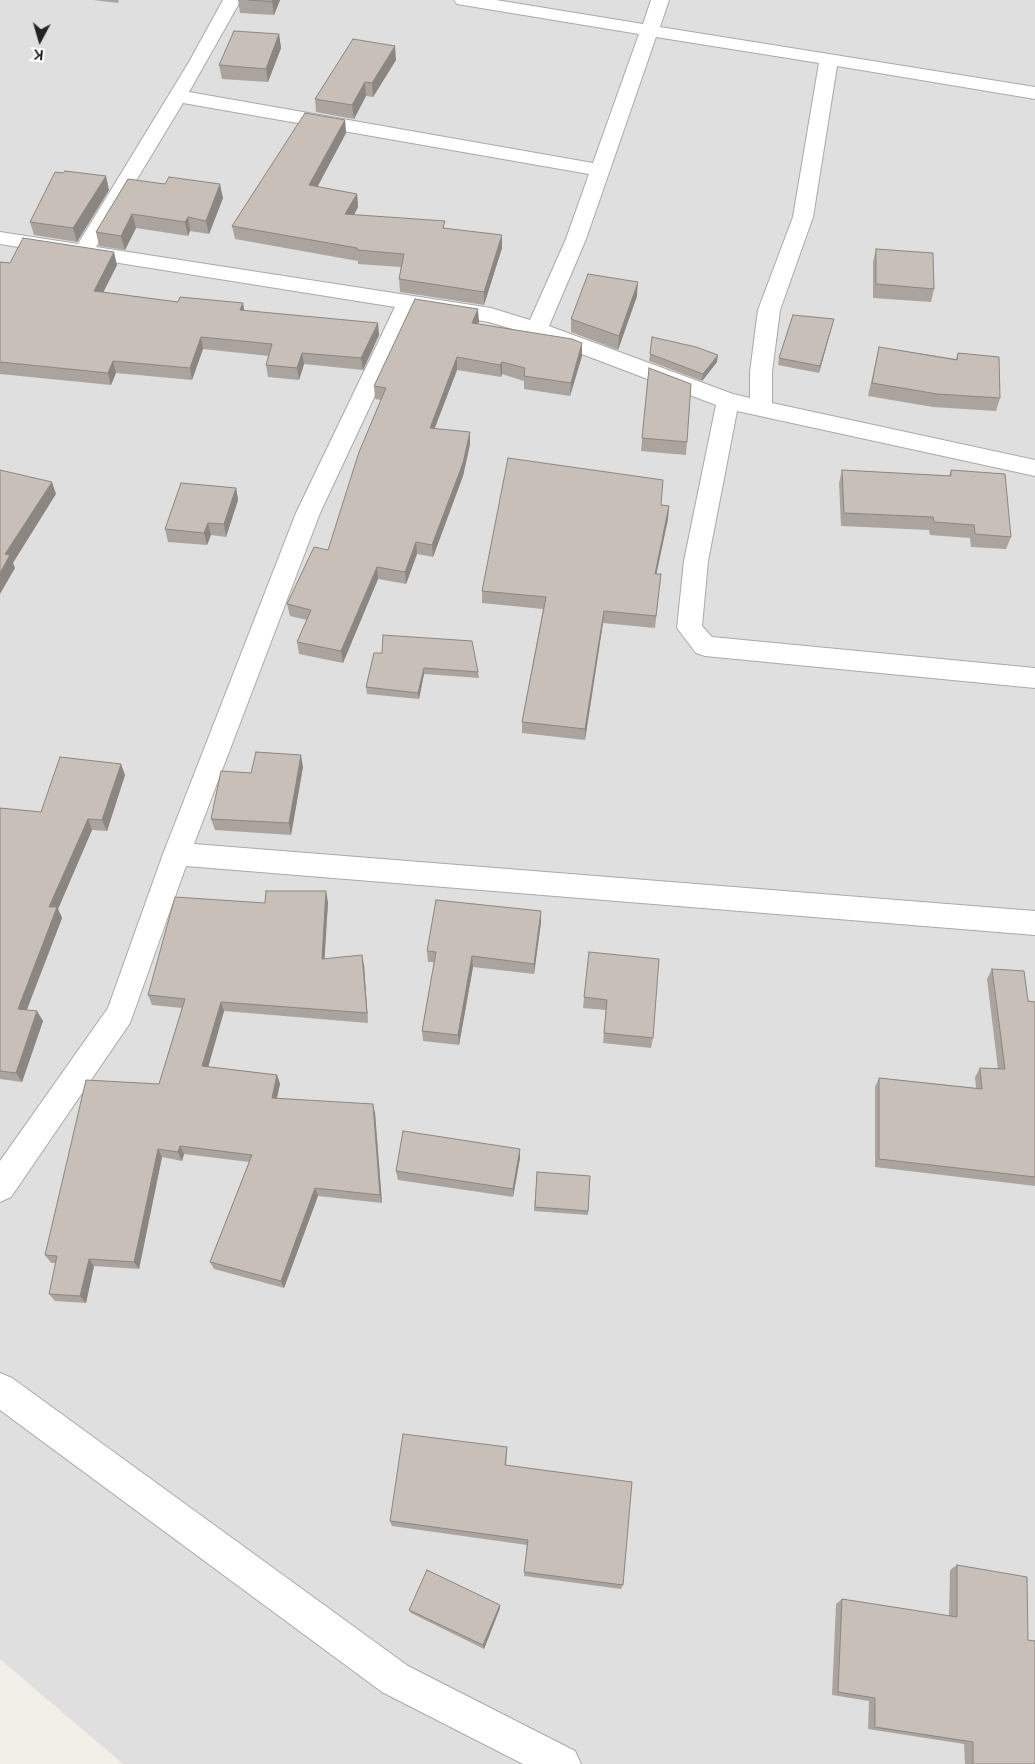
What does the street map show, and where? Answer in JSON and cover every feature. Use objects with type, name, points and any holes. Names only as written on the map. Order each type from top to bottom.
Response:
[{"type":"street","points":[[84,250],[178,96],[232,0]]},
{"type":"street","points":[[463,0],[1035,93]]},
{"type":"street","points":[[537,328],[576,239],[651,31],[660,0]]},
{"type":"street","points":[[761,409],[761,372],[769,310],[803,217],[829,60]]},
{"type":"street","points":[[178,96],[601,170]]},
{"type":"street","points":[[0,238],[491,315],[537,328],[728,401],[1035,468]]},
{"type":"street","points":[[0,1187],[120,1014],[177,854],[308,513],[408,302]]},
{"type":"street","points":[[728,401],[696,562],[689,628],[705,646],[1035,678]]},
{"type":"street","points":[[177,854],[1035,923]]},
{"type":"street","points":[[0,1390],[394,1679],[562,1764]]},
{"type":"shaded area","points":[[0,0],[1035,0],[1035,1764],[123,1764],[0,1659]]},
{"type":"building","points":[[249,0],[273,0],[272,2]]},
{"type":"building","points":[[234,31],[279,34],[266,69],[219,65]]},
{"type":"building","points":[[353,39],[395,46],[372,83],[365,82],[352,105],[315,99]]},
{"type":"building","points":[[305,113],[345,120],[309,185],[357,194],[345,214],[445,221],[443,228],[502,235],[484,292],[399,279],[404,254],[357,250],[357,248],[232,226]]},
{"type":"building","points":[[65,171],[106,176],[73,228],[30,222],[55,172],[63,173]]},
{"type":"building","points":[[169,177],[220,184],[206,221],[188,217],[185,222],[132,214],[121,236],[96,232],[128,179],[165,184]]},
{"type":"building","points":[[23,238],[114,252],[94,291],[178,302],[180,297],[243,303],[240,310],[378,323],[361,358],[302,353],[297,368],[266,365],[272,344],[201,337],[190,368],[113,361],[108,373],[0,362],[0,262],[10,263]]},
{"type":"building","points":[[876,249],[933,253],[934,289],[876,284]]},
{"type":"building","points":[[588,274],[638,282],[619,336],[571,319]]},
{"type":"building","points":[[415,299],[478,309],[472,323],[572,339],[582,343],[571,383],[524,376],[525,368],[502,362],[500,365],[457,357],[430,428],[470,432],[463,463],[432,545],[416,542],[405,572],[377,567],[341,651],[297,642],[311,610],[287,604],[314,547],[328,550],[359,452],[386,388],[374,386]]},
{"type":"building","points":[[793,315],[834,319],[820,366],[779,358]]},
{"type":"building","points":[[652,337],[696,347],[718,355],[703,374],[650,354]]},
{"type":"building","points":[[879,347],[957,360],[958,353],[999,357],[1000,398],[937,394],[872,383]]},
{"type":"building","points":[[649,368],[691,384],[687,442],[642,438]]},
{"type":"building","points":[[508,458],[663,480],[661,505],[669,506],[655,574],[661,574],[656,616],[604,611],[585,729],[522,722],[546,597],[482,591]]},
{"type":"building","points":[[0,470],[52,482],[5,554],[10,555],[0,573]]},
{"type":"building","points":[[842,470],[951,476],[951,470],[1005,474],[1011,537],[975,534],[974,525],[934,522],[933,517],[844,513]]},
{"type":"building","points":[[181,483],[236,488],[224,524],[208,523],[204,533],[165,529]]},
{"type":"building","points":[[383,635],[472,641],[478,672],[424,668],[418,693],[366,687],[374,653],[382,653]]},
{"type":"building","points":[[256,752],[301,755],[289,823],[211,819],[221,771],[251,773]]},
{"type":"building","points":[[60,757],[121,764],[102,820],[88,819],[49,907],[57,907],[18,1009],[37,1011],[16,1073],[0,1071],[0,808],[41,812]]},
{"type":"building","points":[[266,891],[326,891],[322,959],[362,955],[367,1013],[221,1002],[202,1066],[277,1075],[272,1098],[373,1104],[380,1195],[315,1188],[281,1281],[210,1262],[252,1155],[180,1146],[178,1152],[158,1149],[134,1262],[89,1259],[80,1296],[49,1294],[57,1256],[45,1255],[86,1080],[159,1084],[185,999],[148,995],[175,897],[265,903]]},
{"type":"building","points":[[436,900],[541,911],[534,964],[472,956],[458,1035],[422,1031],[436,952],[427,951]]},
{"type":"building","points":[[589,952],[659,959],[653,1038],[604,1033],[607,1000],[584,997]]},
{"type":"building","points":[[992,969],[1024,971],[1028,1001],[1035,1002],[1035,1177],[879,1159],[879,1078],[982,1089],[980,1068],[1005,1069]]},
{"type":"building","points":[[403,1131],[520,1149],[513,1189],[396,1171]]},
{"type":"building","points":[[537,1172],[590,1176],[588,1211],[535,1207]]},
{"type":"building","points":[[403,1434],[507,1447],[505,1465],[632,1482],[623,1585],[524,1572],[528,1540],[390,1521]]},
{"type":"building","points":[[957,1565],[1027,1577],[1028,1640],[1035,1641],[1035,1764],[973,1764],[973,1742],[875,1727],[875,1698],[838,1692],[842,1599],[957,1617]]},
{"type":"building","points":[[427,1570],[500,1605],[483,1645],[409,1610]]}]
